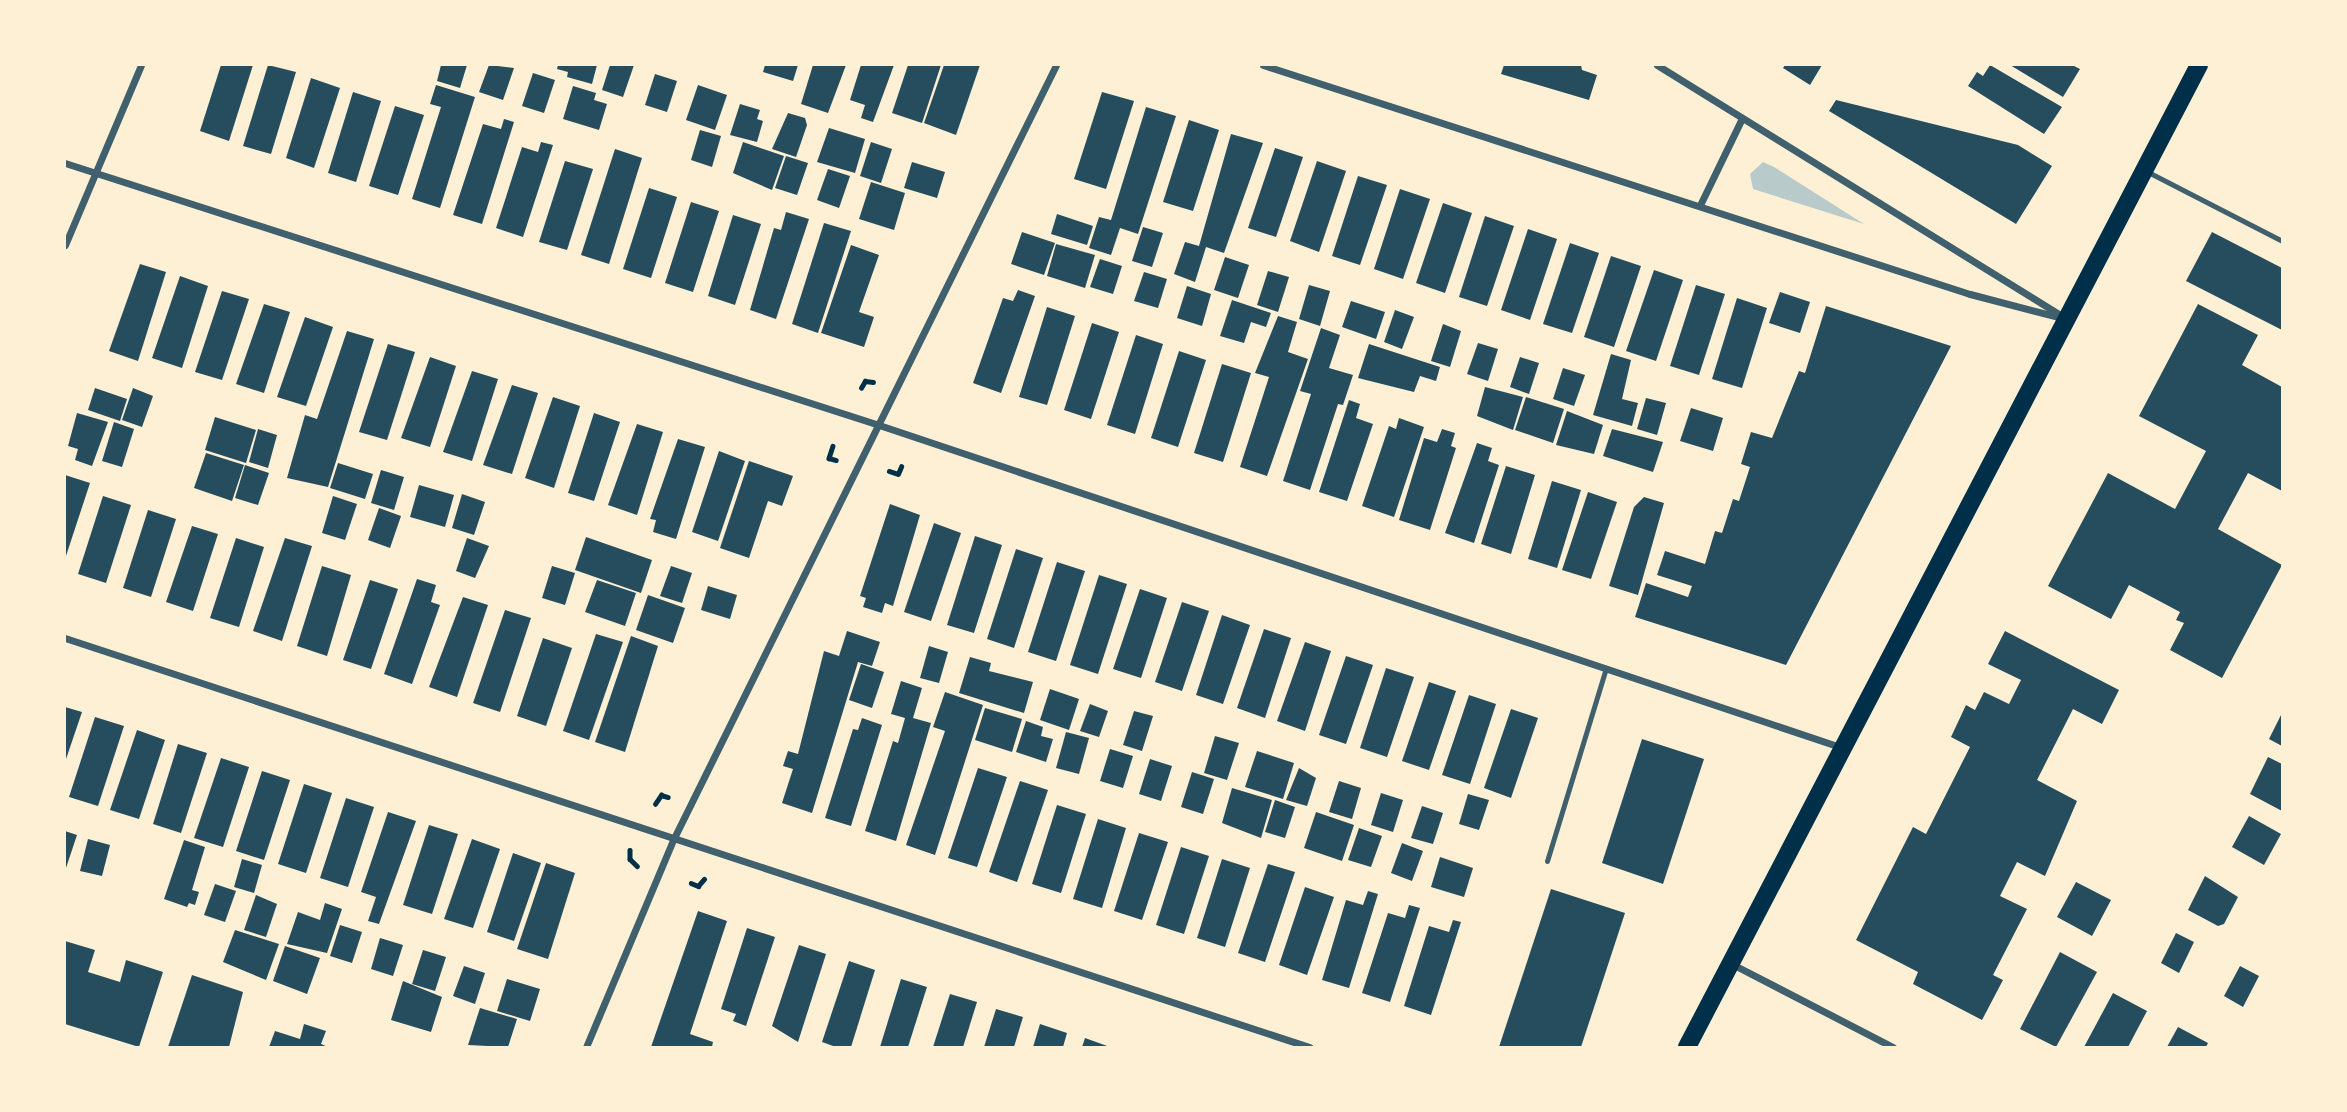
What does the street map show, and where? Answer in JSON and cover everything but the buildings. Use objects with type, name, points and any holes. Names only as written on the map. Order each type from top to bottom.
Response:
[{"type":"main road","points":[[1687,1047],[2199,65]]},
{"type":"street","points":[[65,245],[141,65]]},
{"type":"street","points":[[586,1047],[674,838],[876,424],[1056,65]]},
{"type":"street","points":[[1263,65],[1701,203],[1970,294],[2067,320]]},
{"type":"street","points":[[1657,65],[2067,320]]},
{"type":"street","points":[[1701,203],[1742,118]]},
{"type":"street","points":[[65,163],[876,424],[1843,748]]},
{"type":"street","points":[[65,638],[1309,1047]]},
{"type":"street","points":[[1731,963],[1893,1047]]},
{"type":"lane","points":[[2144,171],[2282,241]]},
{"type":"lane","points":[[1547,861],[1606,668]]},
{"type":"path","points":[[861,388],[865,381],[875,383]]},
{"type":"path","points":[[829,458],[832,446]]},
{"type":"path","points":[[889,471],[898,474],[901,467]]},
{"type":"path","points":[[655,804],[661,795],[669,797]]},
{"type":"path","points":[[630,850],[630,859],[638,866]]},
{"type":"path","points":[[691,883],[698,886],[704,879]]},
{"type":"shaded area","points":[[1763,162],[1864,224],[1753,189],[1750,174]]}]
